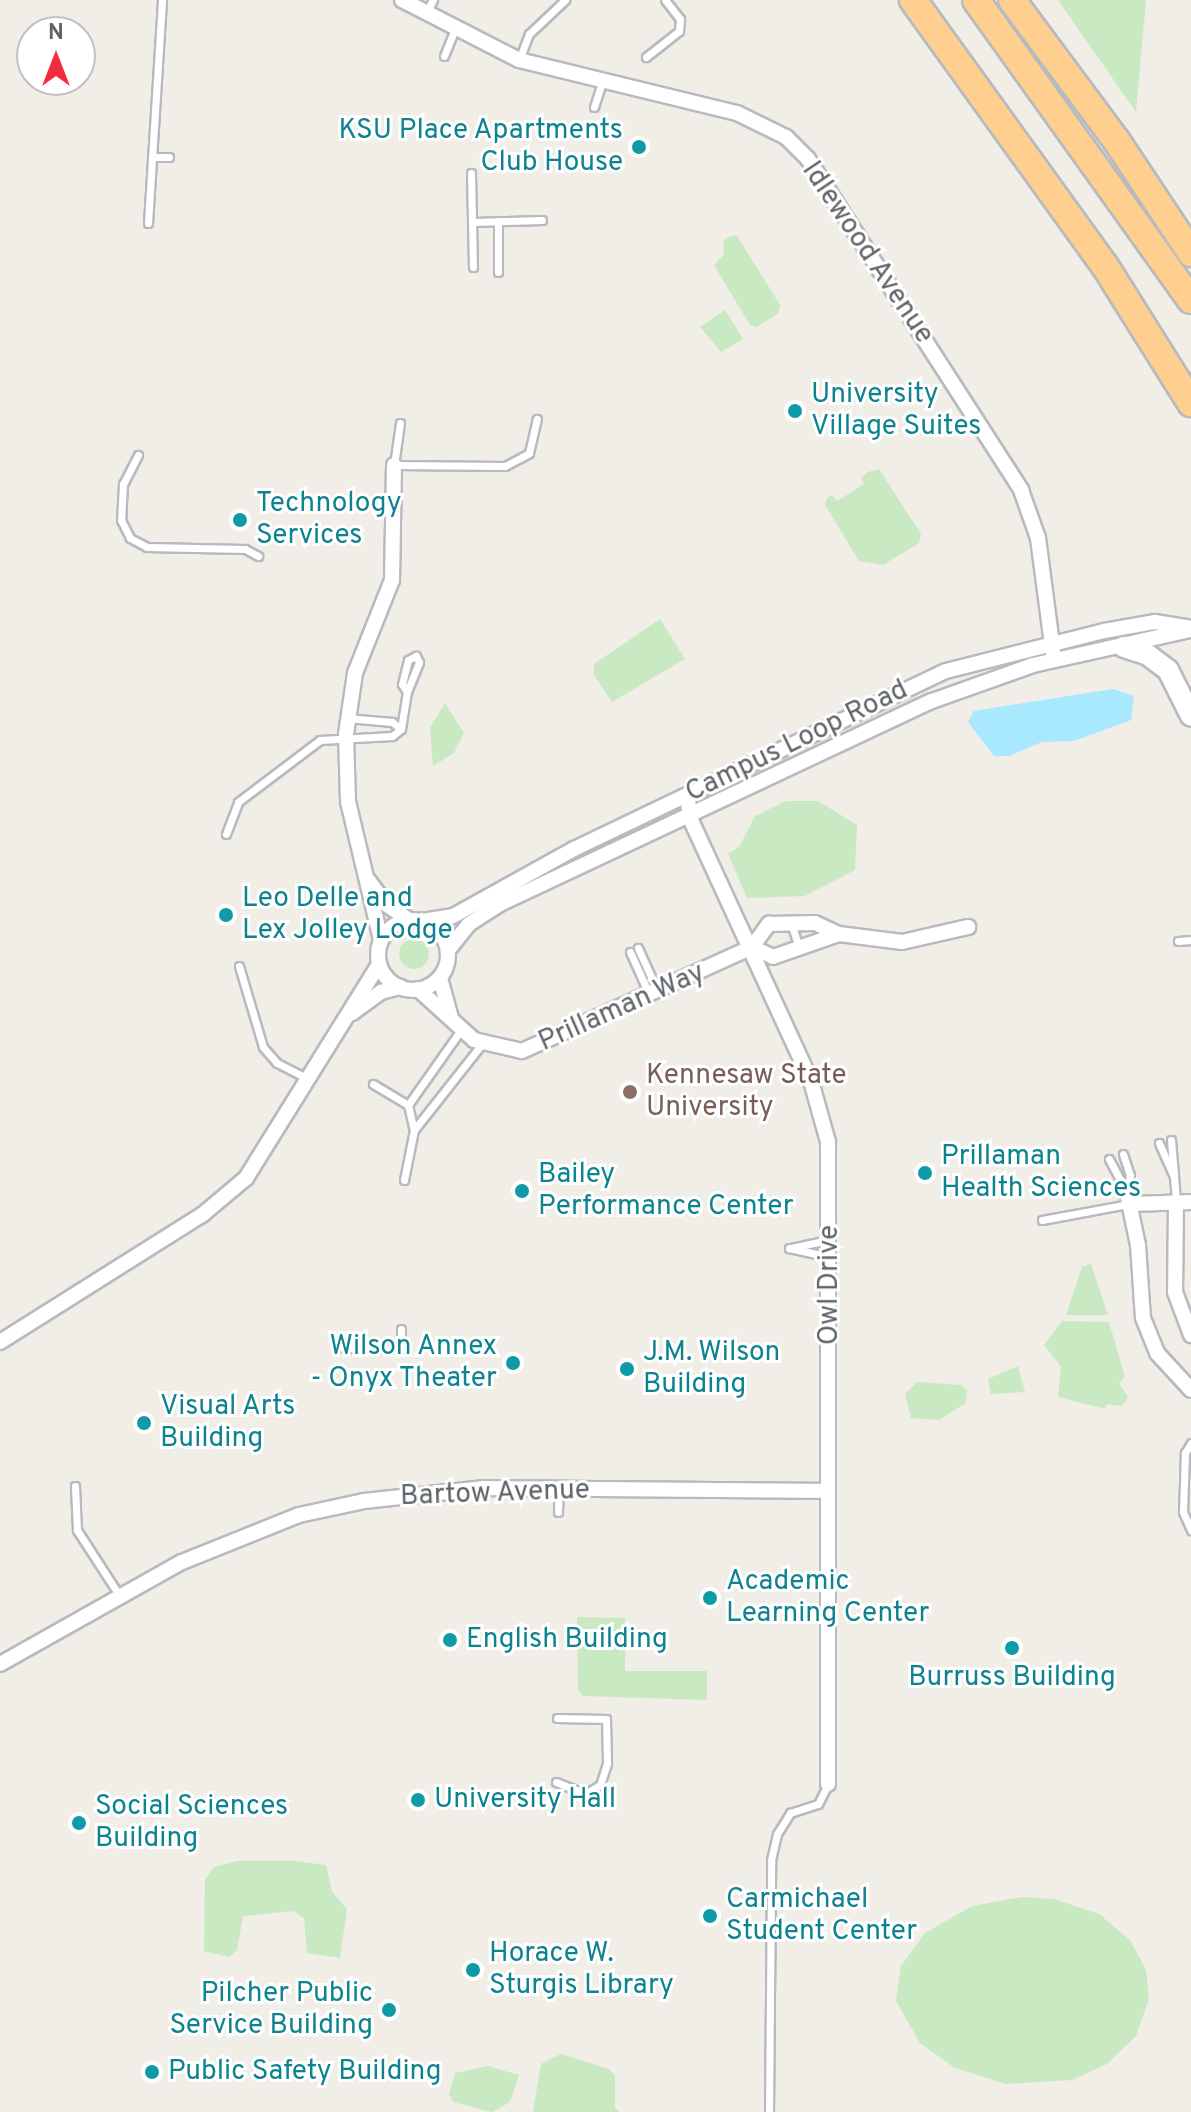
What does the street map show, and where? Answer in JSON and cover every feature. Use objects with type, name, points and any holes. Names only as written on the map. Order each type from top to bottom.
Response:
[{"type":"highway","points":[[913,0],[1105,266],[1191,403]]},
{"type":"highway","points":[[976,0],[1109,180],[1191,300]]},
{"type":"highway","points":[[1012,0],[1116,140],[1191,253]]},
{"type":"main road","points":[[1124,647],[1168,670],[1191,716]]},
{"type":"street","name":"Idlewood Avenue","points":[[402,0],[429,6],[455,28],[519,60],[602,83],[737,113],[786,137],[808,159],[1021,490],[1038,538],[1054,660]]},
{"type":"street","points":[[0,1342],[218,1204],[258,1163],[379,964],[381,940],[348,802],[346,734],[360,656],[392,580],[394,465]]},
{"type":"street","name":"Campus Loop Road","points":[[416,920],[453,916],[562,855],[927,678],[1050,641],[1155,622],[1191,629]]},
{"type":"street","name":"Campus Loop Road","points":[[448,950],[469,924],[500,904],[943,697],[1054,660],[1124,647],[1191,629]]},
{"type":"street","points":[[688,795],[689,816]]},
{"type":"street","name":"Owl Drive","points":[[689,816],[752,947],[823,1117],[830,1168],[828,1784]]},
{"type":"street","points":[[352,1013],[381,992],[400,987],[418,989],[440,978],[448,950],[439,931],[387,905],[368,880]]},
{"type":"street","points":[[381,940],[392,926],[416,920]]},
{"type":"street","points":[[791,921],[830,926],[839,934]]},
{"type":"street","name":"Prillaman Way","points":[[418,989],[461,1030],[482,1044],[532,1049],[752,947],[762,927],[791,921]]},
{"type":"street","points":[[752,947],[773,957],[839,934],[902,942],[968,927]]},
{"type":"street","points":[[379,964],[400,987]]},
{"type":"street","name":"Prillaman Way","points":[[440,978],[451,1018]]},
{"type":"street","points":[[1191,1335],[1175,1292],[1184,1202],[1129,1198],[1146,1325],[1157,1353],[1191,1390]]},
{"type":"street","name":"Bartow Avenue","points":[[3,1662],[182,1562],[299,1515],[432,1492],[559,1488],[828,1491]]},
{"type":"lane","points":[[148,223],[162,0]]},
{"type":"lane","points":[[519,60],[537,22],[565,0]]},
{"type":"lane","points":[[646,57],[679,31],[680,19],[665,0]]},
{"type":"lane","points":[[444,56],[455,28]]},
{"type":"lane","points":[[594,107],[602,83]]},
{"type":"lane","points":[[152,157],[169,157]]},
{"type":"lane","points":[[471,173],[473,267]]},
{"type":"lane","points":[[472,222],[542,220]]},
{"type":"lane","points":[[498,221],[498,272]]},
{"type":"lane","points":[[400,423],[394,465],[505,466],[529,453],[537,419]]},
{"type":"lane","points":[[138,455],[123,484],[121,520],[130,538],[147,547],[245,549],[258,556]]},
{"type":"lane","points":[[226,834],[238,802],[254,786],[320,740],[346,734],[392,736],[401,729],[407,692],[402,684],[408,660],[416,656]]},
{"type":"lane","points":[[347,718],[392,722],[401,729]]},
{"type":"lane","points":[[791,921],[799,947]]},
{"type":"lane","points":[[1178,941],[1191,940]]},
{"type":"lane","points":[[634,950],[654,994]]},
{"type":"lane","points":[[239,966],[263,1047],[277,1063],[310,1080]]},
{"type":"lane","points":[[408,1105],[461,1030]]},
{"type":"lane","points":[[414,1130],[482,1044]]},
{"type":"lane","points":[[373,1084],[408,1105],[414,1130],[404,1180]]},
{"type":"lane","points":[[1171,1140],[1174,1177]]},
{"type":"lane","points":[[1159,1143],[1184,1202]]},
{"type":"lane","points":[[1123,1154],[1130,1175],[1129,1198]]},
{"type":"lane","points":[[1109,1159],[1129,1198]]},
{"type":"lane","points":[[1042,1220],[1129,1198]]},
{"type":"lane","points":[[789,1248],[797,1242],[830,1239]]},
{"type":"lane","points":[[780,1247],[830,1257]]},
{"type":"lane","points":[[344,1348],[401,1349],[401,1329]]},
{"type":"lane","points":[[1191,1443],[1185,1453],[1183,1512],[1191,1530]]},
{"type":"lane","points":[[75,1486],[77,1530],[119,1595]]},
{"type":"lane","points":[[558,1512],[559,1488]]},
{"type":"lane","points":[[556,1782],[585,1794],[600,1785],[607,1763],[606,1719],[557,1718]]},
{"type":"lane","points":[[769,2112],[771,1860],[777,1834],[790,1813],[818,1804],[828,1784]]},
{"type":"green space","points":[[1058,0],[1146,0],[1136,112]]},
{"type":"green space","points":[[737,236],[780,305],[778,314],[756,327],[750,325],[714,265],[724,254],[723,241]]},
{"type":"green space","points":[[725,310],[743,339],[721,352],[700,327]]},
{"type":"green space","points":[[879,469],[921,534],[919,543],[883,565],[859,561],[825,505],[827,498],[832,495],[837,501],[864,484],[861,478],[868,472]]},
{"type":"green space","points":[[660,619],[685,659],[612,702],[594,675],[594,664]]},
{"type":"green space","points":[[445,703],[464,733],[454,753],[433,766],[430,728]]},
{"type":"green space","points":[[786,801],[818,801],[857,825],[855,870],[805,896],[747,898],[728,854],[739,847],[755,816]]},
{"type":"green space","points":[[414,939],[425,943],[429,954],[425,965],[414,969],[403,965],[399,954],[403,943]]},
{"type":"green space","points":[[1091,1264],[1108,1315],[1066,1315],[1082,1267]]},
{"type":"green space","points":[[1062,1321],[1109,1322],[1125,1377],[1119,1383],[1128,1397],[1122,1406],[1107,1404],[1105,1409],[1058,1397],[1061,1367],[1044,1345]]},
{"type":"green space","points":[[1018,1366],[1025,1392],[991,1394],[988,1379]]},
{"type":"green space","points":[[917,1382],[961,1385],[967,1391],[966,1403],[939,1420],[911,1418],[905,1394]]},
{"type":"green space","points":[[577,1617],[625,1618],[625,1671],[707,1671],[707,1700],[583,1696],[578,1690]]},
{"type":"green space","points":[[237,1861],[295,1861],[326,1865],[332,1892],[347,1909],[340,1958],[307,1953],[304,1918],[293,1911],[243,1916],[237,1950],[229,1957],[204,1951],[205,1880],[214,1867]]},
{"type":"green space","points":[[1022,1897],[1054,1899],[1099,1914],[1130,1940],[1146,1970],[1149,1999],[1136,2036],[1107,2064],[1072,2080],[1006,2084],[955,2068],[920,2043],[896,2001],[901,1966],[925,1933],[972,1906]]},
{"type":"green space","points":[[561,2054],[609,2069],[615,2076],[615,2108],[620,2112],[533,2112],[541,2064]]},
{"type":"green space","points":[[488,2066],[519,2075],[510,2102],[492,2112],[453,2102],[449,2094],[455,2073]]},
{"type":"water","points":[[1113,689],[1134,696],[1131,720],[1074,741],[1042,742],[1009,756],[994,756],[968,722],[974,711]]},
{"type":"place","name":"KSU Place Apartments Club House","points":[[639,147]]},
{"type":"place","name":"University Village Suites","points":[[795,411]]},
{"type":"place","name":"Technology Services","points":[[240,520]]},
{"type":"place","name":"Leo Delle and Lex Jolley Lodge","points":[[226,915]]},
{"type":"place","name":"Kennesaw State University","points":[[630,1092]]},
{"type":"place","name":"Prillaman Health Sciences","points":[[925,1173]]},
{"type":"place","name":"Bailey Performance Center","points":[[522,1191]]},
{"type":"place","name":"Wilson Annex - Onyx Theater","points":[[513,1363]]},
{"type":"place","name":"J.M. Wilson Building","points":[[627,1369]]},
{"type":"place","name":"Visual Arts Building","points":[[144,1423]]},
{"type":"place","name":"Academic Learning Center","points":[[710,1598]]},
{"type":"place","name":"English Building","points":[[450,1640]]},
{"type":"place","name":"Burruss Building","points":[[1012,1648]]},
{"type":"place","name":"University Hall","points":[[418,1800]]},
{"type":"place","name":"Social Sciences Building","points":[[79,1823]]},
{"type":"place","name":"Carmichael Student Center","points":[[710,1916]]},
{"type":"place","name":"Horace W. Sturgis Library","points":[[473,1970]]},
{"type":"place","name":"Pilcher Public Service Building","points":[[389,2010]]},
{"type":"place","name":"Public Safety Building","points":[[152,2072]]}]
